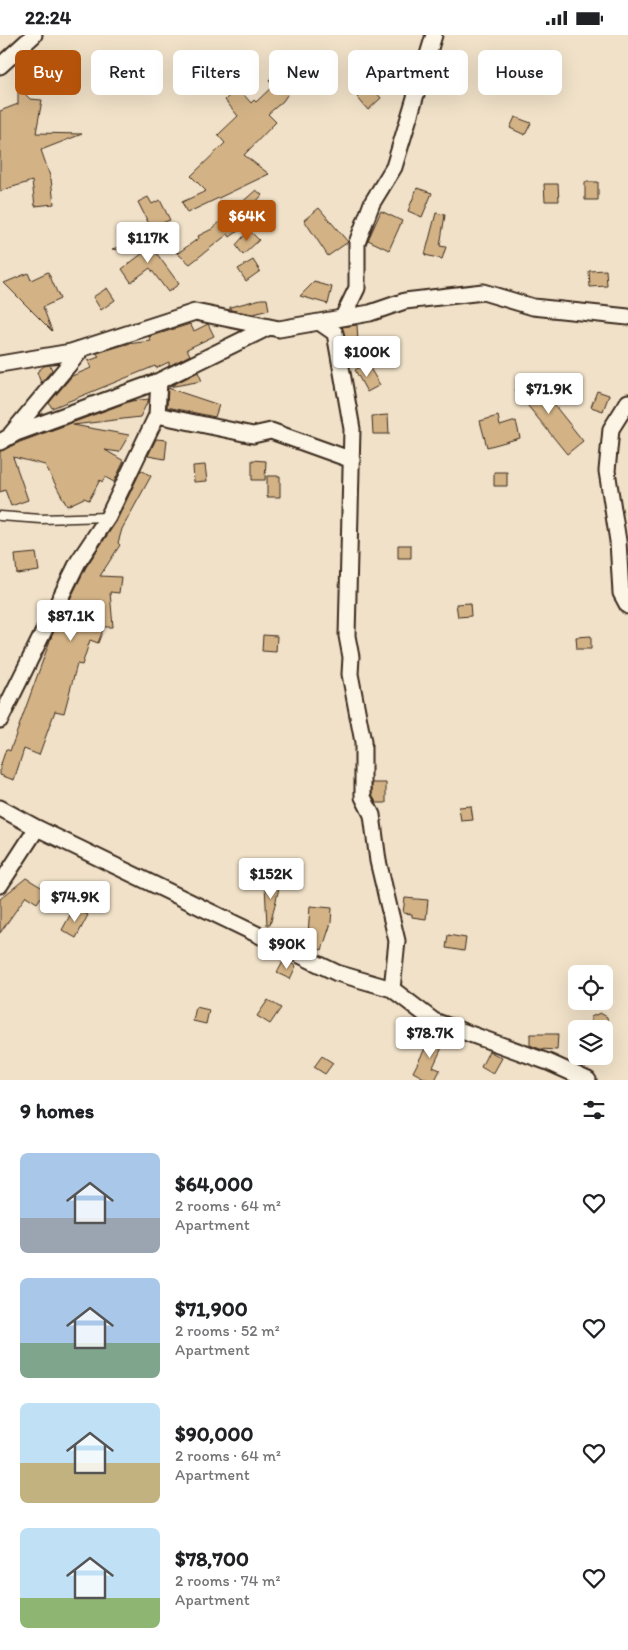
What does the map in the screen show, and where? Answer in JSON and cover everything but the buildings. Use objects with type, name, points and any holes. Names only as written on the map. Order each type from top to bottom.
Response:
[{"type":"street","points":[[0,66],[34,35]]},
{"type":"street","points":[[343,317],[357,288],[357,243],[372,203],[394,167],[434,35]]},
{"type":"street","points":[[0,364],[82,349],[195,312],[279,329],[370,313],[405,301],[483,293],[533,307],[628,317]]},
{"type":"street","points":[[319,322],[335,333],[352,429],[347,636],[351,657],[350,674],[364,742],[364,797],[372,815],[378,861],[397,941],[392,989]]},
{"type":"street","points":[[4,439],[90,405],[159,381],[269,327]]},
{"type":"street","points":[[4,439],[82,349]]},
{"type":"street","points":[[0,719],[78,561],[108,517],[157,415],[159,381]]},
{"type":"street","points":[[628,402],[611,429],[608,471],[618,541],[621,593],[628,606]]},
{"type":"street","points":[[157,415],[253,435],[271,431],[352,460]]},
{"type":"street","points":[[0,808],[336,973],[392,989],[434,1021],[548,1062],[588,1080]]},
{"type":"street","points":[[0,885],[38,828]]},
{"type":"lane","points":[[0,516],[41,519],[108,517]]}]
